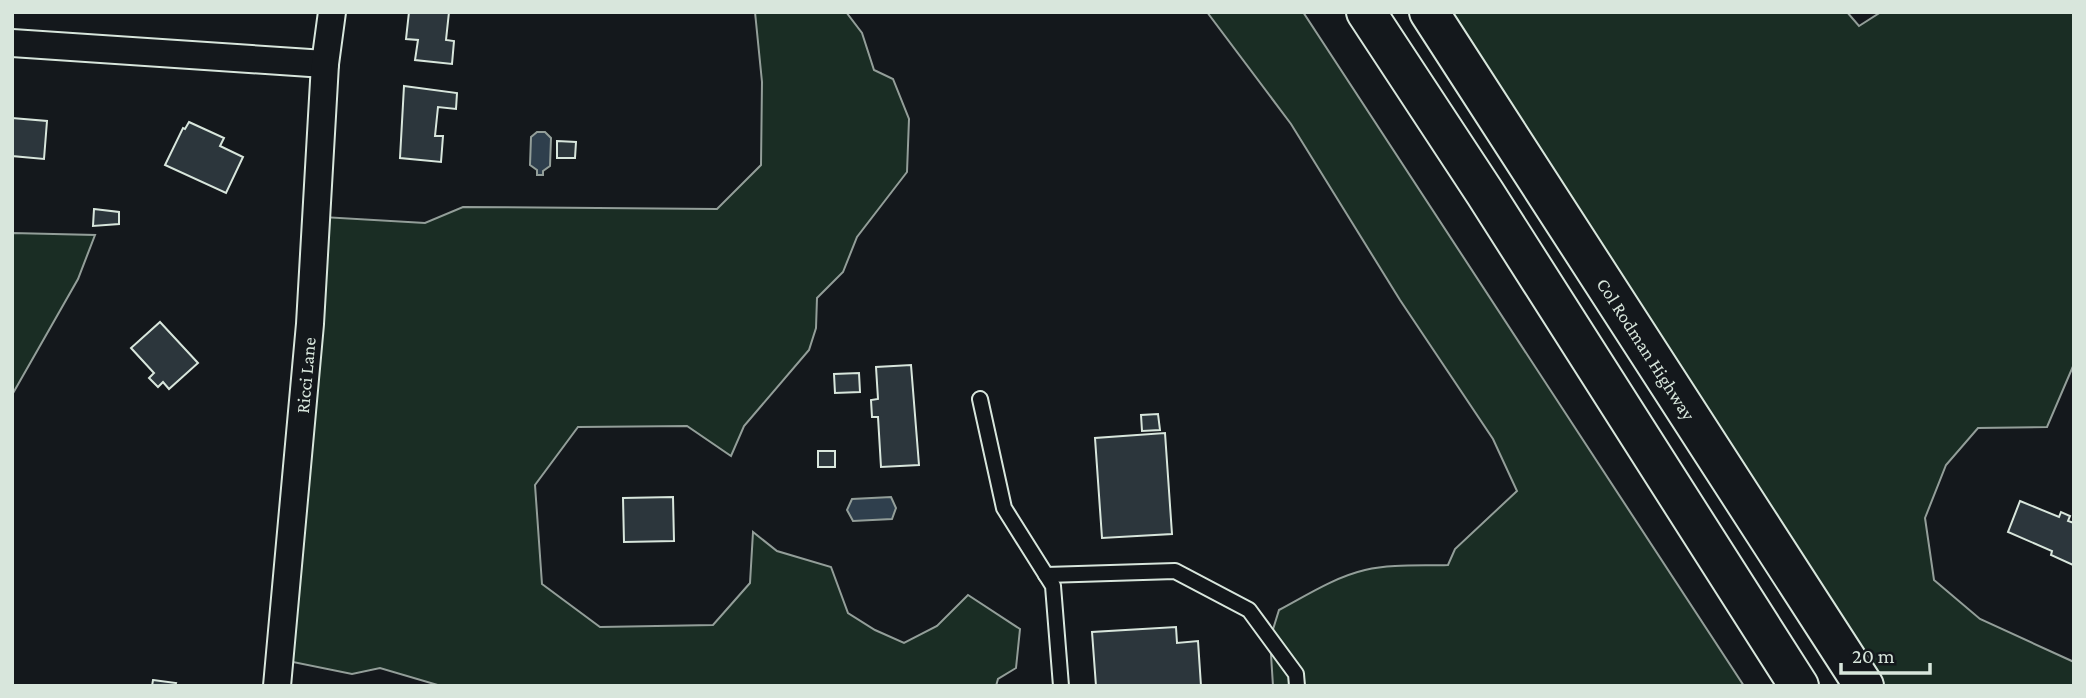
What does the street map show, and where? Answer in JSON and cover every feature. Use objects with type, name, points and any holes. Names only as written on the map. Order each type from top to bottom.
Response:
[{"type":"highway","points":[[1366,12],[1485,193],[1799,686]]},
{"type":"highway","name":"Col Rodman Highway","points":[[1429,12],[1864,686]]},
{"type":"street","name":"Ricci Lane","points":[[277,686],[310,324],[325,64],[332,12]]},
{"type":"street","points":[[12,43],[325,64]]},
{"type":"lane","points":[[980,399],[1004,508],[1053,586],[1061,686]]},
{"type":"lane","points":[[1046,575],[1175,571],[1249,610],[1296,674],[1297,686]]},
{"type":"green space","points":[[755,12],[846,12],[862,33],[874,70],[893,79],[909,119],[907,172],[857,237],[843,272],[817,298],[816,328],[809,350],[744,426],[731,456],[687,426],[578,427],[535,485],[542,584],[600,627],[713,625],[750,583],[753,532],[777,551],[831,567],[848,613],[875,630],[904,643],[937,626],[968,595],[1020,629],[1016,668],[998,679],[996,686],[441,686],[380,668],[352,674],[283,660],[323,217],[425,223],[463,207],[717,209],[761,165],[762,82]]},
{"type":"green space","points":[[1207,12],[1303,12],[1744,686],[1273,686],[1270,639],[1279,610],[1332,582],[1365,570],[1396,566],[1448,565],[1455,549],[1517,491],[1493,439],[1400,300],[1291,124]]},
{"type":"green space","points":[[1427,12],[1847,12],[1859,26],[1881,12],[2074,12],[2074,364],[2047,427],[1978,428],[1946,465],[1925,518],[1934,580],[1980,619],[2074,662],[2074,686],[1863,686]]},
{"type":"green space","points":[[12,233],[95,235],[78,279],[12,395]]},
{"type":"water","points":[[537,132],[545,132],[551,138],[550,166],[543,171],[543,175],[537,175],[537,170],[530,165],[531,137]]},
{"type":"water","points":[[891,497],[896,508],[892,519],[853,521],[847,510],[852,499]]},
{"type":"building","points":[[409,12],[449,12],[446,40],[454,41],[452,64],[415,60],[418,40],[406,39]]},
{"type":"building","points":[[404,86],[457,93],[456,109],[438,107],[435,136],[443,136],[441,162],[400,158]]},
{"type":"building","points":[[12,118],[47,121],[44,159],[12,156]]},
{"type":"building","points":[[189,122],[224,138],[220,146],[243,157],[226,193],[165,165],[183,128],[185,129]]},
{"type":"building","points":[[557,141],[576,142],[575,158],[557,158]]},
{"type":"building","points":[[94,209],[119,212],[119,224],[93,226]]},
{"type":"building","points":[[160,322],[198,363],[169,389],[163,382],[158,387],[149,378],[154,373],[131,348]]},
{"type":"building","points":[[911,365],[919,465],[881,467],[878,417],[872,417],[871,400],[878,399],[876,367]]},
{"type":"building","points":[[859,373],[860,392],[835,393],[834,374]]},
{"type":"building","points":[[1158,414],[1160,430],[1142,431],[1141,415]]},
{"type":"building","points":[[1165,433],[1172,534],[1102,538],[1095,438]]},
{"type":"building","points":[[818,451],[835,451],[835,467],[818,467]]},
{"type":"building","points":[[673,497],[674,541],[624,542],[623,498]]},
{"type":"building","points":[[2020,501],[2059,517],[2061,512],[2070,516],[2068,521],[2074,523],[2073,565],[2051,555],[2052,551],[2008,532]]},
{"type":"building","points":[[1176,627],[1177,643],[1198,641],[1201,686],[1096,686],[1092,632]]},
{"type":"building","points":[[153,680],[176,683],[175,686],[152,686]]}]
